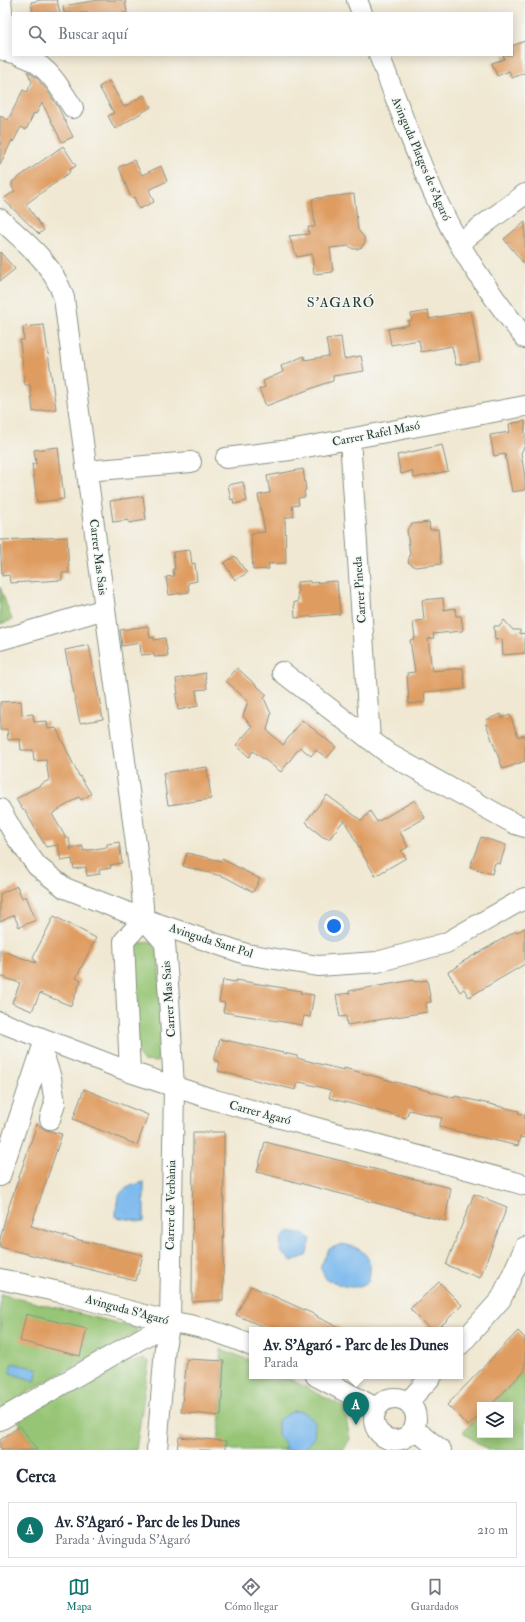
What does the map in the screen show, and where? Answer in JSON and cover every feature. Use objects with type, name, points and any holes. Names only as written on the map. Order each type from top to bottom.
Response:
[{"type":"street","points":[[1,0],[6,51],[12,53]]},
{"type":"street","points":[[357,0],[362,12]]},
{"type":"street","points":[[22,56],[50,72],[73,108]]},
{"type":"street","name":"Avinguda Platges de s'Agaró","points":[[379,56],[434,194],[459,243],[496,302],[525,338]]},
{"type":"street","points":[[459,243],[525,194]]},
{"type":"street","name":"Carrer Mas Sais","points":[[0,219],[49,266],[59,282],[64,298],[141,882],[144,919],[165,943],[174,1088]]},
{"type":"street","name":"Carrer Rafel Masó","points":[[226,458],[290,450],[525,406]]},
{"type":"street","name":"Carrer Pineda","points":[[350,439],[370,740]]},
{"type":"street","points":[[87,471],[191,462]]},
{"type":"street","points":[[0,640],[105,609]]},
{"type":"street","points":[[282,672],[389,754],[515,824],[525,826]]},
{"type":"street","name":"Avinguda Sant Pol","points":[[0,809],[16,837],[37,866],[66,888],[144,919],[246,954],[318,966],[377,962],[446,943],[525,898]]},
{"type":"street","points":[[130,1072],[124,941],[144,919]]},
{"type":"street","name":"Carrer Agaró","points":[[0,1022],[44,1045],[130,1072],[174,1088],[525,1186]]},
{"type":"street","points":[[44,1045],[57,1110]]},
{"type":"street","points":[[0,1176],[44,1045]]},
{"type":"street","name":"Carrer de Verbània","points":[[157,1450],[166,1347],[170,1322],[174,1088]]},
{"type":"street","points":[[463,1342],[501,1299],[525,1247]]},
{"type":"street","name":"Avinguda S'Agaró","points":[[0,1279],[64,1292],[170,1322],[188,1324],[222,1333],[249,1345]]},
{"type":"street","points":[[0,1420],[46,1392],[170,1322]]},
{"type":"street","name":"Carrer de Verbània","points":[[146,1450],[160,1358],[170,1322]]},
{"type":"street","points":[[322,1379],[376,1408]]},
{"type":"street","points":[[408,1402],[429,1379]]},
{"type":"street","points":[[391,1398],[400,1398],[408,1402],[412,1406],[416,1417],[414,1429],[406,1437],[389,1440],[380,1444],[378,1432],[374,1424],[376,1408],[382,1401],[391,1398]]},
{"type":"street","points":[[414,1429],[440,1450]]},
{"type":"green space","points":[[0,587],[12,620],[0,624]]},
{"type":"green space","points":[[150,942],[158,950],[164,1054],[157,1062],[143,1061],[137,1053],[133,952],[139,943]]},
{"type":"green space","points":[[0,1294],[137,1328],[136,1333],[40,1385],[0,1410]]},
{"type":"green space","points":[[221,1349],[249,1360],[249,1379],[290,1379],[344,1407],[350,1439],[343,1450],[217,1450],[221,1416],[224,1361],[220,1361]]},
{"type":"green space","points":[[126,1356],[131,1362],[145,1359],[149,1362],[136,1450],[37,1450],[20,1426],[19,1419]]},
{"type":"green space","points":[[525,1370],[525,1450],[487,1450],[463,1432],[477,1418],[477,1438],[513,1438],[513,1402],[494,1402]]},
{"type":"water","points":[[144,1182],[144,1222],[116,1217],[117,1202],[121,1193],[125,1189]]},
{"type":"water","points":[[289,1231],[301,1233],[311,1239],[306,1256],[292,1261],[280,1251],[281,1240]]},
{"type":"water","points":[[342,1244],[357,1248],[362,1251],[369,1260],[370,1274],[368,1282],[357,1287],[352,1287],[326,1279],[320,1267],[329,1249]]},
{"type":"water","points":[[12,1363],[38,1369],[35,1381],[10,1373]]},
{"type":"water","points":[[293,1411],[304,1412],[315,1422],[314,1438],[302,1450],[283,1450],[286,1446],[278,1436],[278,1420]]},
{"type":"building","points":[[57,0],[60,12],[33,12],[31,2]]},
{"type":"building","points":[[99,0],[125,0],[127,12],[64,12],[63,6]]},
{"type":"building","points":[[525,41],[525,73],[512,78],[509,71],[497,76],[492,63],[504,59],[503,56],[513,56],[513,46]]},
{"type":"building","points":[[27,71],[37,78],[47,90],[58,107],[73,137],[62,142],[42,103],[36,114],[34,113],[26,130],[21,127],[13,142],[12,140],[0,165],[0,116],[8,120],[23,90],[27,92],[32,82]]},
{"type":"building","points":[[109,81],[124,107],[144,95],[151,107],[115,129],[108,116],[114,113],[99,87]]},
{"type":"building","points":[[63,146],[76,166],[26,204],[44,230],[39,234],[3,199],[15,191],[12,187],[12,182]]},
{"type":"building","points":[[134,160],[142,175],[161,166],[167,181],[149,190],[154,202],[139,209],[134,197],[131,198],[119,167]]},
{"type":"building","points":[[354,194],[358,230],[364,237],[365,242],[362,247],[357,249],[353,249],[349,246],[330,248],[333,272],[314,274],[312,254],[297,257],[289,236],[309,234],[308,227],[315,227],[312,199]]},
{"type":"building","points":[[525,222],[525,265],[504,239]]},
{"type":"building","points":[[0,252],[15,269],[0,281]]},
{"type":"building","points":[[428,311],[429,319],[471,311],[480,361],[456,365],[452,346],[421,352],[419,340],[391,345],[388,329],[409,325],[408,321],[412,320],[411,314]]},
{"type":"building","points":[[44,325],[56,409],[33,412],[30,385],[25,385],[20,340],[24,340],[23,327]]},
{"type":"building","points":[[341,337],[344,359],[361,356],[364,371],[333,376],[333,381],[266,406],[259,389],[265,387],[263,381],[283,372],[281,366],[304,356],[305,360],[329,356],[326,339]]},
{"type":"building","points":[[525,421],[525,445],[521,453],[525,477],[525,490],[512,492],[505,454],[494,456],[490,435],[510,432],[509,424]]},
{"type":"building","points":[[442,445],[448,471],[414,478],[412,471],[401,474],[397,455]]},
{"type":"building","points":[[58,447],[64,499],[37,502],[32,464],[36,464],[34,450]]},
{"type":"building","points":[[303,469],[306,490],[304,491],[305,497],[298,498],[299,505],[292,506],[294,516],[285,518],[286,563],[268,564],[269,569],[253,570],[251,533],[265,532],[258,495],[270,493],[267,476]]},
{"type":"building","points":[[243,482],[247,501],[234,504],[233,499],[231,500],[228,485]]},
{"type":"building","points":[[143,496],[146,520],[129,523],[129,520],[113,522],[110,501]]},
{"type":"building","points":[[429,522],[430,530],[438,529],[441,564],[415,567],[408,562],[410,555],[407,530],[412,524]]},
{"type":"building","points":[[67,537],[69,573],[62,573],[62,580],[10,583],[9,575],[2,576],[0,540]]},
{"type":"building","points":[[190,550],[192,564],[195,563],[197,581],[188,583],[189,592],[169,595],[166,577],[174,576],[173,569],[175,569],[173,552]]},
{"type":"building","points":[[235,556],[247,573],[235,580],[224,563]]},
{"type":"building","points":[[310,581],[310,583],[337,581],[340,614],[295,618],[294,602],[298,602],[297,582]]},
{"type":"building","points":[[443,598],[444,610],[455,608],[456,616],[461,616],[463,629],[462,631],[433,634],[434,638],[428,639],[432,671],[463,668],[465,689],[424,692],[425,702],[409,704],[407,673],[415,672],[410,640],[415,639],[413,622],[424,620],[422,600]]},
{"type":"building","points":[[504,620],[513,630],[520,630],[520,634],[525,633],[525,653],[503,655],[502,639],[495,640],[494,626],[500,626]]},
{"type":"building","points":[[148,626],[150,638],[154,637],[154,640],[165,638],[168,656],[154,657],[154,654],[141,655],[140,643],[122,646],[120,630]]},
{"type":"building","points":[[89,645],[103,719],[80,723],[65,650]]},
{"type":"building","points":[[237,668],[267,695],[264,698],[271,714],[267,730],[283,745],[302,720],[336,747],[327,758],[316,750],[311,756],[300,747],[281,772],[253,751],[249,757],[236,745],[252,727],[243,716],[248,701],[226,681]]},
{"type":"building","points":[[205,673],[207,689],[196,690],[198,706],[178,710],[176,679]]},
{"type":"building","points":[[21,701],[22,715],[33,714],[34,722],[47,721],[48,729],[56,728],[79,776],[91,794],[81,800],[79,797],[52,814],[66,838],[69,838],[71,850],[71,848],[83,846],[83,851],[107,847],[107,844],[119,842],[122,863],[110,865],[111,868],[99,870],[100,874],[87,876],[86,867],[74,869],[72,859],[61,861],[58,845],[46,847],[24,809],[22,809],[16,799],[49,780],[46,760],[34,761],[33,750],[21,750],[20,739],[8,740],[7,729],[0,730],[0,702]]},
{"type":"building","points":[[501,714],[502,718],[510,715],[518,737],[525,735],[525,761],[503,769],[486,724],[488,723],[486,720]]},
{"type":"building","points":[[207,767],[211,799],[168,805],[163,773]]},
{"type":"building","points":[[327,795],[362,821],[370,811],[377,822],[415,800],[425,818],[400,832],[408,847],[401,851],[406,858],[375,876],[344,820],[329,839],[323,837],[309,826],[306,821]]},
{"type":"building","points":[[481,837],[506,845],[500,864],[495,863],[492,874],[470,867]]},
{"type":"building","points":[[187,853],[221,861],[222,859],[260,879],[253,892],[225,877],[183,866]]},
{"type":"building","points":[[17,886],[22,898],[26,896],[36,920],[19,927],[14,915],[0,922],[0,894]]},
{"type":"building","points":[[54,916],[96,938],[76,978],[81,980],[71,1006],[40,993],[32,1011],[12,1003],[20,983],[0,976],[0,950],[36,963],[33,957]]},
{"type":"building","points":[[525,928],[525,964],[469,997],[464,989],[460,992],[448,972],[516,931],[517,932]]},
{"type":"building","points":[[223,980],[236,982],[236,980],[301,991],[300,993],[314,995],[310,1017],[304,1016],[302,1025],[223,1012],[225,1003],[219,1002]]},
{"type":"building","points":[[414,980],[414,982],[427,980],[431,1002],[426,1003],[427,1012],[347,1025],[346,1016],[340,1017],[336,995],[350,993],[349,991]]},
{"type":"building","points":[[220,1039],[297,1056],[297,1058],[344,1070],[344,1068],[455,1098],[455,1096],[519,1111],[518,1113],[525,1115],[525,1138],[520,1137],[518,1146],[439,1127],[442,1118],[409,1110],[406,1118],[329,1098],[331,1090],[304,1083],[298,1082],[296,1090],[218,1071],[220,1062],[214,1060]]},
{"type":"building","points":[[84,1089],[148,1115],[137,1145],[73,1119]]},
{"type":"building","points":[[37,1124],[46,1130],[62,1134],[31,1226],[67,1237],[143,1255],[136,1281],[0,1247],[0,1239],[7,1212]]},
{"type":"building","points":[[193,1132],[224,1132],[223,1300],[192,1302]]},
{"type":"building","points":[[265,1142],[451,1188],[445,1221],[257,1172]]},
{"type":"building","points":[[474,1194],[507,1207],[480,1278],[446,1265]]},
{"type":"building","points":[[439,1282],[462,1305],[440,1327],[428,1327],[410,1309]]},
{"type":"building","points":[[251,1286],[318,1316],[317,1317],[338,1327],[264,1327],[236,1315]]},
{"type":"building","points":[[26,1314],[87,1329],[80,1356],[20,1341]]},
{"type":"building","points":[[518,1331],[525,1338],[525,1370],[494,1402],[477,1402],[477,1418],[468,1426],[447,1405]]},
{"type":"building","points":[[187,1359],[224,1361],[221,1416],[181,1412]]},
{"type":"building","points":[[20,1426],[37,1450],[0,1450],[0,1440]]},
{"type":"building","points":[[179,1437],[226,1441],[226,1450],[177,1450]]},
{"type":"place","name":"Av. S’Agaró - Parc de les Dunes","points":[[356,1425]]},
{"type":"district","name":"S'AGARÓ","points":[[341,302]]}]
